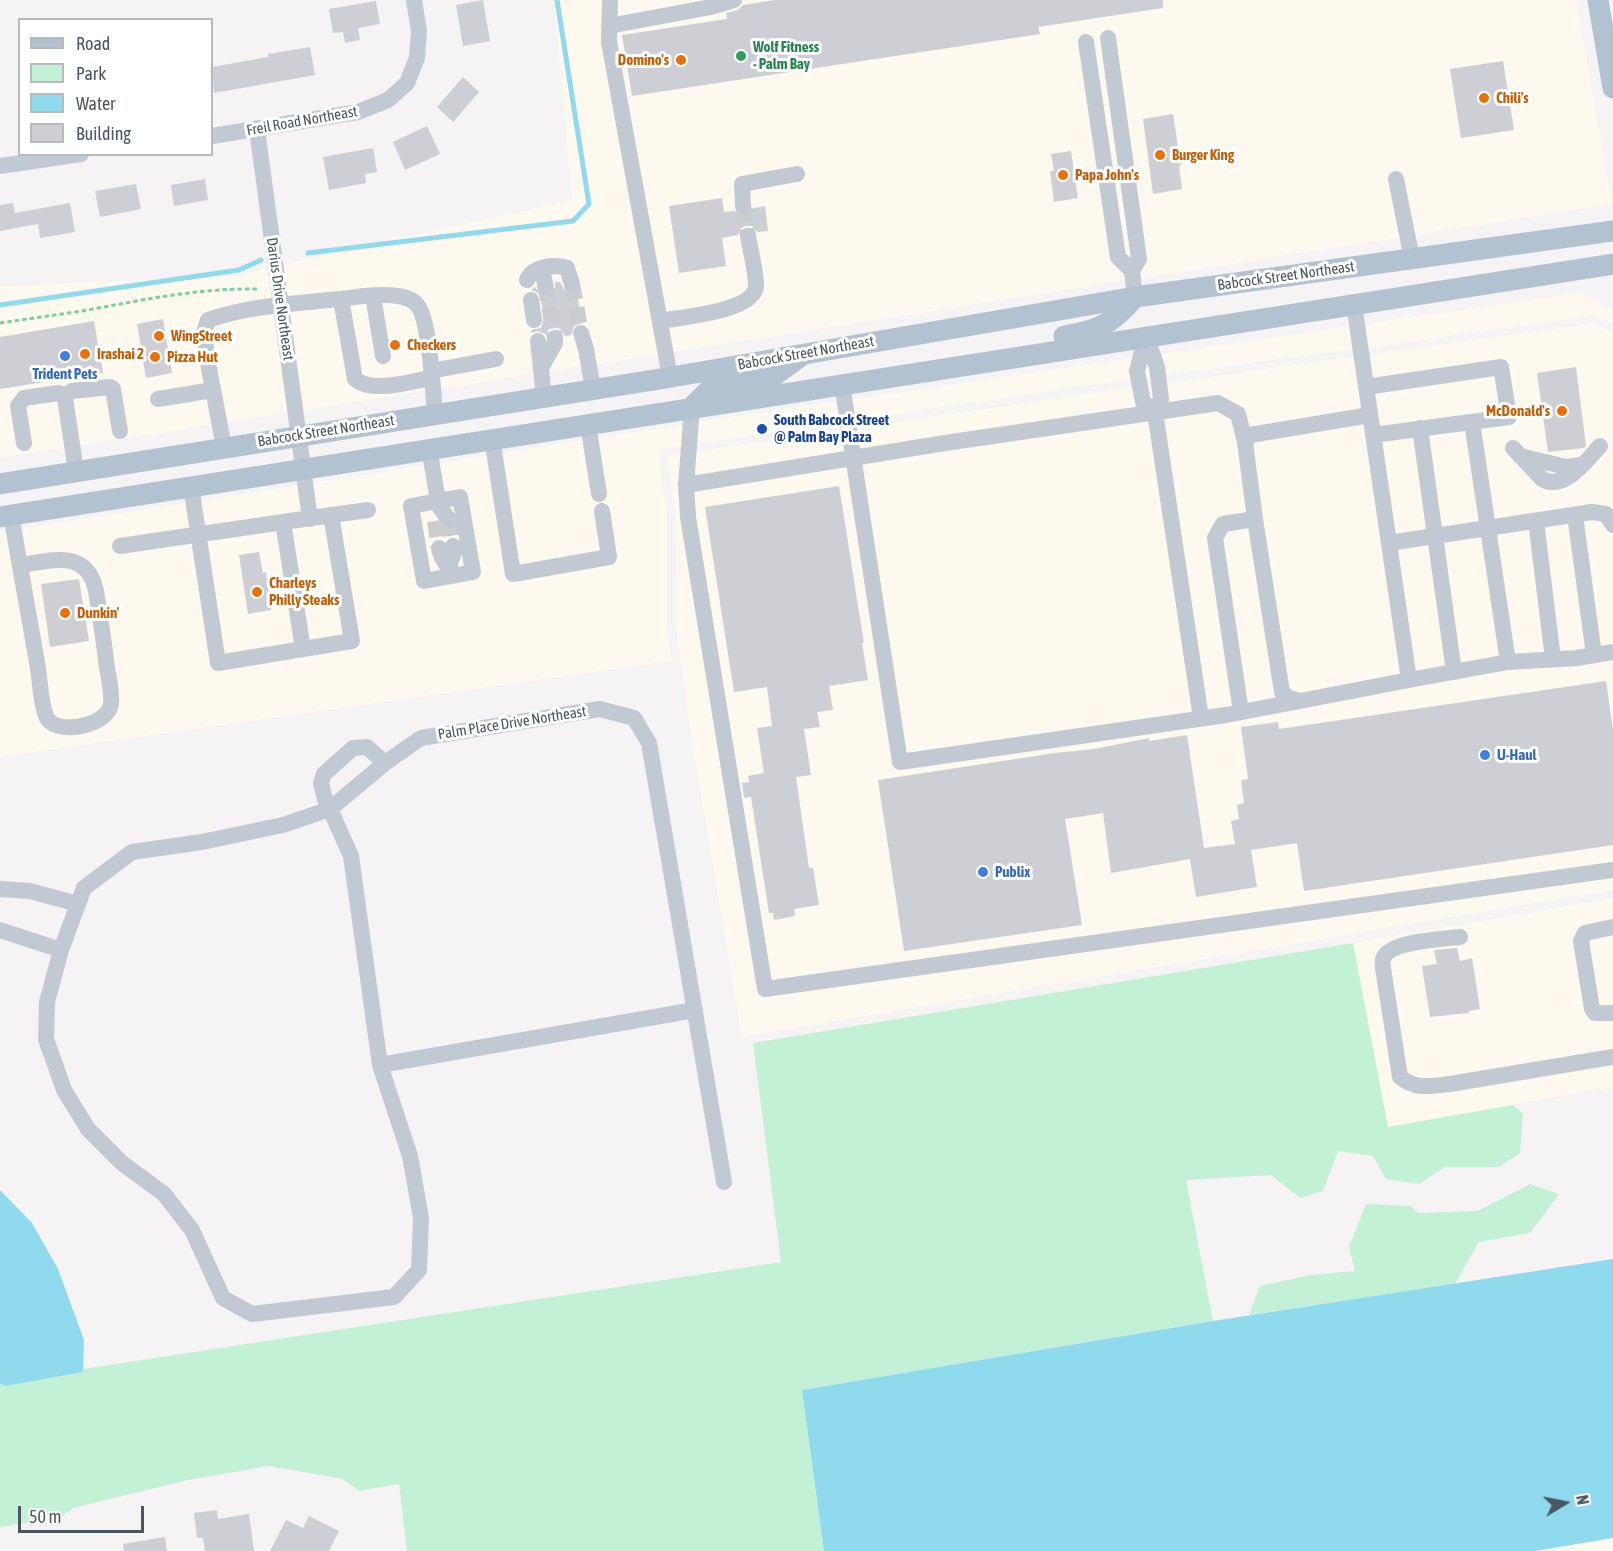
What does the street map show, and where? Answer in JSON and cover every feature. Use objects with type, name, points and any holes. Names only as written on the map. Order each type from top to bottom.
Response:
[{"type":"main road","points":[[1598,0],[1613,88]]},
{"type":"main road","name":"Babcock Street Northeast","points":[[0,484],[670,377],[1135,297],[1613,231]]},
{"type":"main road","points":[[6,516],[1613,264]]},
{"type":"main road","points":[[978,363],[1021,344],[1089,332],[1117,318],[1135,297]]},
{"type":"main road","points":[[692,407],[712,387],[775,375],[804,354]]},
{"type":"main road","points":[[591,423],[609,415],[653,404],[666,387],[670,377]]},
{"type":"street","name":"Freil Road Northeast","points":[[213,136],[358,112],[388,100],[407,83],[417,58],[420,31],[414,0]]},
{"type":"street","points":[[610,0],[609,42],[670,377]]},
{"type":"street","points":[[609,26],[711,7],[734,0]]},
{"type":"street","points":[[1108,38],[1139,259],[1132,271],[1135,297]]},
{"type":"street","points":[[1086,42],[1118,257],[1132,271]]},
{"type":"street","name":"Darius Drive Northeast","points":[[257,130],[310,519]]},
{"type":"street","points":[[0,166],[68,156]]},
{"type":"street","points":[[743,205],[742,184],[797,174]]},
{"type":"street","points":[[1396,179],[1412,258]]},
{"type":"street","points":[[660,321],[728,309],[750,298],[756,287],[748,236]]},
{"type":"street","points":[[527,280],[531,273],[544,276],[560,266],[567,268],[572,284]]},
{"type":"street","points":[[373,296],[388,385]]},
{"type":"street","points":[[224,447],[204,332],[208,320],[280,297],[341,299],[398,296],[410,299],[418,305],[422,314],[435,414]]},
{"type":"street","points":[[341,299],[355,379],[362,385],[376,387],[388,385],[496,359]]},
{"type":"street","points":[[531,300],[534,320]]},
{"type":"street","points":[[1354,304],[1409,680]]},
{"type":"street","points":[[581,333],[586,349],[592,389]]},
{"type":"street","points":[[1146,336],[1157,367],[1161,399],[1155,412],[1201,718]]},
{"type":"street","points":[[544,397],[541,368],[546,339]]},
{"type":"street","points":[[1366,387],[1501,367],[1509,417],[1373,435]]},
{"type":"street","points":[[842,384],[900,762],[1241,712],[1508,662],[1613,652]]},
{"type":"street","points":[[65,398],[72,391],[110,387],[113,389],[120,431]]},
{"type":"street","points":[[159,399],[213,390]]},
{"type":"street","points":[[24,443],[18,406],[20,402],[24,399],[59,393],[65,398],[76,471]]},
{"type":"street","points":[[686,484],[1218,403],[1238,414],[1245,442],[1282,692],[1289,698],[1300,701]]},
{"type":"street","points":[[692,407],[686,484],[688,517],[765,989],[1613,870]]},
{"type":"street","points":[[1245,442],[1250,435],[1370,415]]},
{"type":"street","points":[[1472,422],[1508,662]]},
{"type":"street","points":[[591,423],[599,494]]},
{"type":"street","points":[[1419,428],[1454,672]]},
{"type":"street","points":[[492,438],[513,573],[609,557],[602,511]]},
{"type":"street","points":[[1517,452],[1547,482],[1555,482],[1566,479],[1600,446]]},
{"type":"street","points":[[429,448],[440,512]]},
{"type":"street","points":[[191,486],[218,663],[352,641],[332,515]]},
{"type":"street","points":[[460,497],[473,572],[450,572],[424,581],[411,506],[440,512],[460,497]]},
{"type":"street","points":[[120,546],[368,510]]},
{"type":"street","points":[[1389,543],[1592,512],[1606,514],[1613,525]]},
{"type":"street","points":[[1575,515],[1594,655]]},
{"type":"street","points":[[6,516],[20,565],[46,716],[51,724],[63,728],[101,720],[109,712],[111,692],[92,576],[82,564],[71,560],[20,565]]},
{"type":"street","points":[[1241,712],[1215,538],[1223,524],[1255,519]]},
{"type":"street","points":[[1536,521],[1553,659]]},
{"type":"street","points":[[283,522],[303,649]]},
{"type":"street","points":[[446,547],[440,555],[450,572]]},
{"type":"street","name":"Palm Place Drive Northeast","points":[[330,809],[351,856],[380,1065],[410,1156],[422,1218],[419,1270],[394,1297],[252,1314],[223,1298],[192,1230],[164,1194],[122,1163],[88,1129],[64,1090],[46,1038],[47,1002],[61,950],[84,888],[132,852],[202,842],[283,825],[330,809],[384,763],[421,738],[600,710],[634,718],[649,742],[724,1182]]},
{"type":"street","points":[[330,809],[321,783],[324,774],[353,748],[368,747],[384,763]]},
{"type":"street","points":[[0,889],[30,891],[78,904]]},
{"type":"street","points":[[1613,927],[1585,933],[1581,941],[1592,1009],[1595,1013],[1613,1013]]},
{"type":"street","points":[[0,930],[61,950]]},
{"type":"street","points":[[1460,937],[1401,945],[1390,950],[1383,958],[1400,1077],[1410,1085],[1450,1084],[1613,1057]]},
{"type":"street","points":[[380,1065],[695,1010]]},
{"type":"path","points":[[0,323],[128,301],[220,289],[280,297]]},
{"type":"shaded area","points":[[554,0],[1576,0],[1612,204],[0,458],[0,286],[229,277],[572,200]]},
{"type":"shaded area","points":[[1577,293],[1613,310],[1613,323],[1594,316],[1099,384],[663,449],[659,452],[659,457],[667,519],[667,627],[672,661],[0,757],[0,532],[743,415]]},
{"type":"shaded area","points":[[1595,323],[1613,332],[1613,890],[742,1037],[690,730],[676,627],[676,518],[667,456],[1100,392]]},
{"type":"shaded area","points":[[1613,898],[1613,1087],[1387,1127],[1353,943]]},
{"type":"shaded area","points":[[1613,1538],[1613,1551],[1575,1551],[1574,1545]]},
{"type":"green space","points":[[1353,943],[1388,1127],[1513,1105],[1523,1114],[1520,1153],[1499,1167],[1445,1167],[1419,1184],[1386,1179],[1373,1156],[1338,1151],[1323,1191],[1300,1198],[1271,1175],[1186,1180],[1213,1321],[802,1390],[824,1551],[407,1551],[399,1484],[359,1491],[343,1479],[269,1466],[188,1480],[73,1508],[61,1517],[0,1527],[0,1384],[6,1386],[83,1372],[83,1369],[781,1262],[753,1043]]},
{"type":"green space","points":[[1530,1184],[1559,1194],[1530,1233],[1479,1242],[1455,1284],[1249,1315],[1260,1286],[1311,1275],[1355,1271],[1349,1247],[1366,1204],[1411,1206],[1418,1213],[1478,1211]]},
{"type":"water","points":[[0,1190],[32,1223],[58,1269],[84,1340],[83,1372],[6,1386],[0,1384]]},
{"type":"water","points":[[1613,1259],[1613,1538],[1535,1551],[824,1551],[802,1390],[1213,1321]]},
{"type":"building","points":[[483,0],[490,41],[463,46],[456,5]]},
{"type":"building","points":[[775,0],[1163,0],[1163,8],[1038,27],[1040,34],[632,96],[622,35],[727,19],[726,13],[738,10],[743,5]]},
{"type":"building","points":[[376,1],[380,24],[358,28],[360,40],[345,43],[343,32],[333,33],[329,9]]},
{"type":"building","points":[[310,47],[315,75],[214,93],[213,67],[268,57],[268,54]]},
{"type":"building","points":[[1503,61],[1514,130],[1461,138],[1450,69]]},
{"type":"building","points":[[463,77],[479,92],[453,122],[437,107]]},
{"type":"building","points":[[1173,114],[1182,189],[1153,194],[1143,119]]},
{"type":"building","points":[[427,126],[440,154],[405,170],[393,142]]},
{"type":"building","points":[[373,148],[377,172],[365,174],[366,183],[329,190],[323,157]]},
{"type":"building","points":[[1071,151],[1078,198],[1054,202],[1050,171],[1054,171],[1051,154]]},
{"type":"building","points":[[205,179],[208,200],[174,206],[171,185]]},
{"type":"building","points":[[136,184],[141,209],[100,217],[95,191]]},
{"type":"building","points":[[722,198],[724,212],[734,211],[744,215],[753,208],[765,206],[768,231],[758,232],[752,226],[741,228],[738,235],[722,238],[726,266],[679,273],[669,206]]},
{"type":"building","points":[[13,203],[15,213],[70,203],[75,232],[40,238],[38,224],[0,231],[0,205]]},
{"type":"building","points":[[555,282],[560,282],[569,294],[577,293],[582,323],[574,326],[571,335],[565,336],[561,329],[556,328],[549,329],[546,334],[537,331],[532,333],[531,330],[541,328],[544,318],[540,294],[531,290],[535,287],[541,294],[548,294],[555,288]]},
{"type":"building","points":[[163,319],[172,373],[146,378],[137,324]]},
{"type":"building","points":[[94,321],[103,373],[0,389],[0,337]]},
{"type":"building","name":"McDonald's","points":[[1576,367],[1586,446],[1548,452],[1537,373]]},
{"type":"building","points":[[839,486],[868,680],[829,686],[833,710],[817,712],[820,727],[804,729],[811,775],[796,777],[809,868],[813,868],[819,905],[794,909],[795,916],[774,920],[773,913],[769,913],[751,797],[744,798],[742,783],[749,782],[748,776],[764,773],[757,728],[772,726],[767,687],[734,692],[705,507]]},
{"type":"building","name":"Charleys Philly Steaks","points":[[259,552],[263,573],[266,572],[271,610],[248,614],[239,555]]},
{"type":"building","name":"Dunkin'","points":[[79,579],[89,641],[50,647],[41,584]]},
{"type":"building","points":[[1606,681],[1613,730],[1613,845],[1304,891],[1297,843],[1251,850],[1257,887],[1196,897],[1190,859],[1111,873],[1103,813],[1065,819],[1082,925],[904,951],[878,780],[1094,749],[1149,738],[1149,741],[1187,735],[1204,848],[1235,844],[1231,821],[1239,819],[1237,805],[1244,803],[1241,780],[1248,779],[1241,727],[1278,722],[1279,729]]},
{"type":"building","points":[[1457,948],[1460,961],[1472,958],[1480,1009],[1469,1011],[1469,1013],[1430,1017],[1422,966],[1437,964],[1434,950]]},
{"type":"building","points":[[217,1510],[218,1519],[249,1514],[254,1551],[205,1551],[203,1538],[197,1538],[194,1513]]},
{"type":"building","points":[[309,1516],[339,1531],[329,1551],[270,1551],[286,1520],[303,1528]]},
{"type":"building","points":[[165,1537],[167,1551],[124,1551],[123,1544]]},
{"type":"waterway","points":[[308,253],[573,221],[589,204],[557,0]]},
{"type":"waterway","points":[[0,305],[239,270],[261,260]]},
{"type":"tunnel","points":[[743,205],[748,236]]},
{"type":"tunnel","points":[[545,284],[555,338]]},
{"type":"tunnel","points":[[572,284],[581,333]]},
{"type":"tunnel","points":[[449,520],[453,546]]},
{"type":"tunnel","points":[[435,521],[439,548]]},
{"type":"place","name":"Wolf Fitness - Palm Bay","points":[[741,56]]},
{"type":"place","name":"Domino's","points":[[681,60]]},
{"type":"place","name":"Chili's","points":[[1484,98]]},
{"type":"place","name":"Burger King","points":[[1160,155]]},
{"type":"place","name":"Papa John's","points":[[1063,175]]},
{"type":"place","name":"WingStreet","points":[[159,336]]},
{"type":"place","name":"Checkers","points":[[395,345]]},
{"type":"place","name":"Irashai 2","points":[[85,354]]},
{"type":"place","name":"Trident Pets","points":[[65,356]]},
{"type":"place","name":"Pizza Hut","points":[[155,357]]},
{"type":"place","name":"McDonald's","points":[[1562,411]]},
{"type":"place","name":"South Babcock Street @ Palm Bay Plaza","points":[[762,429]]},
{"type":"place","name":"Charleys Philly Steaks","points":[[257,592]]},
{"type":"place","name":"Dunkin'","points":[[65,613]]},
{"type":"place","name":"U-Haul","points":[[1485,755]]},
{"type":"place","name":"Publix","points":[[983,872]]}]
